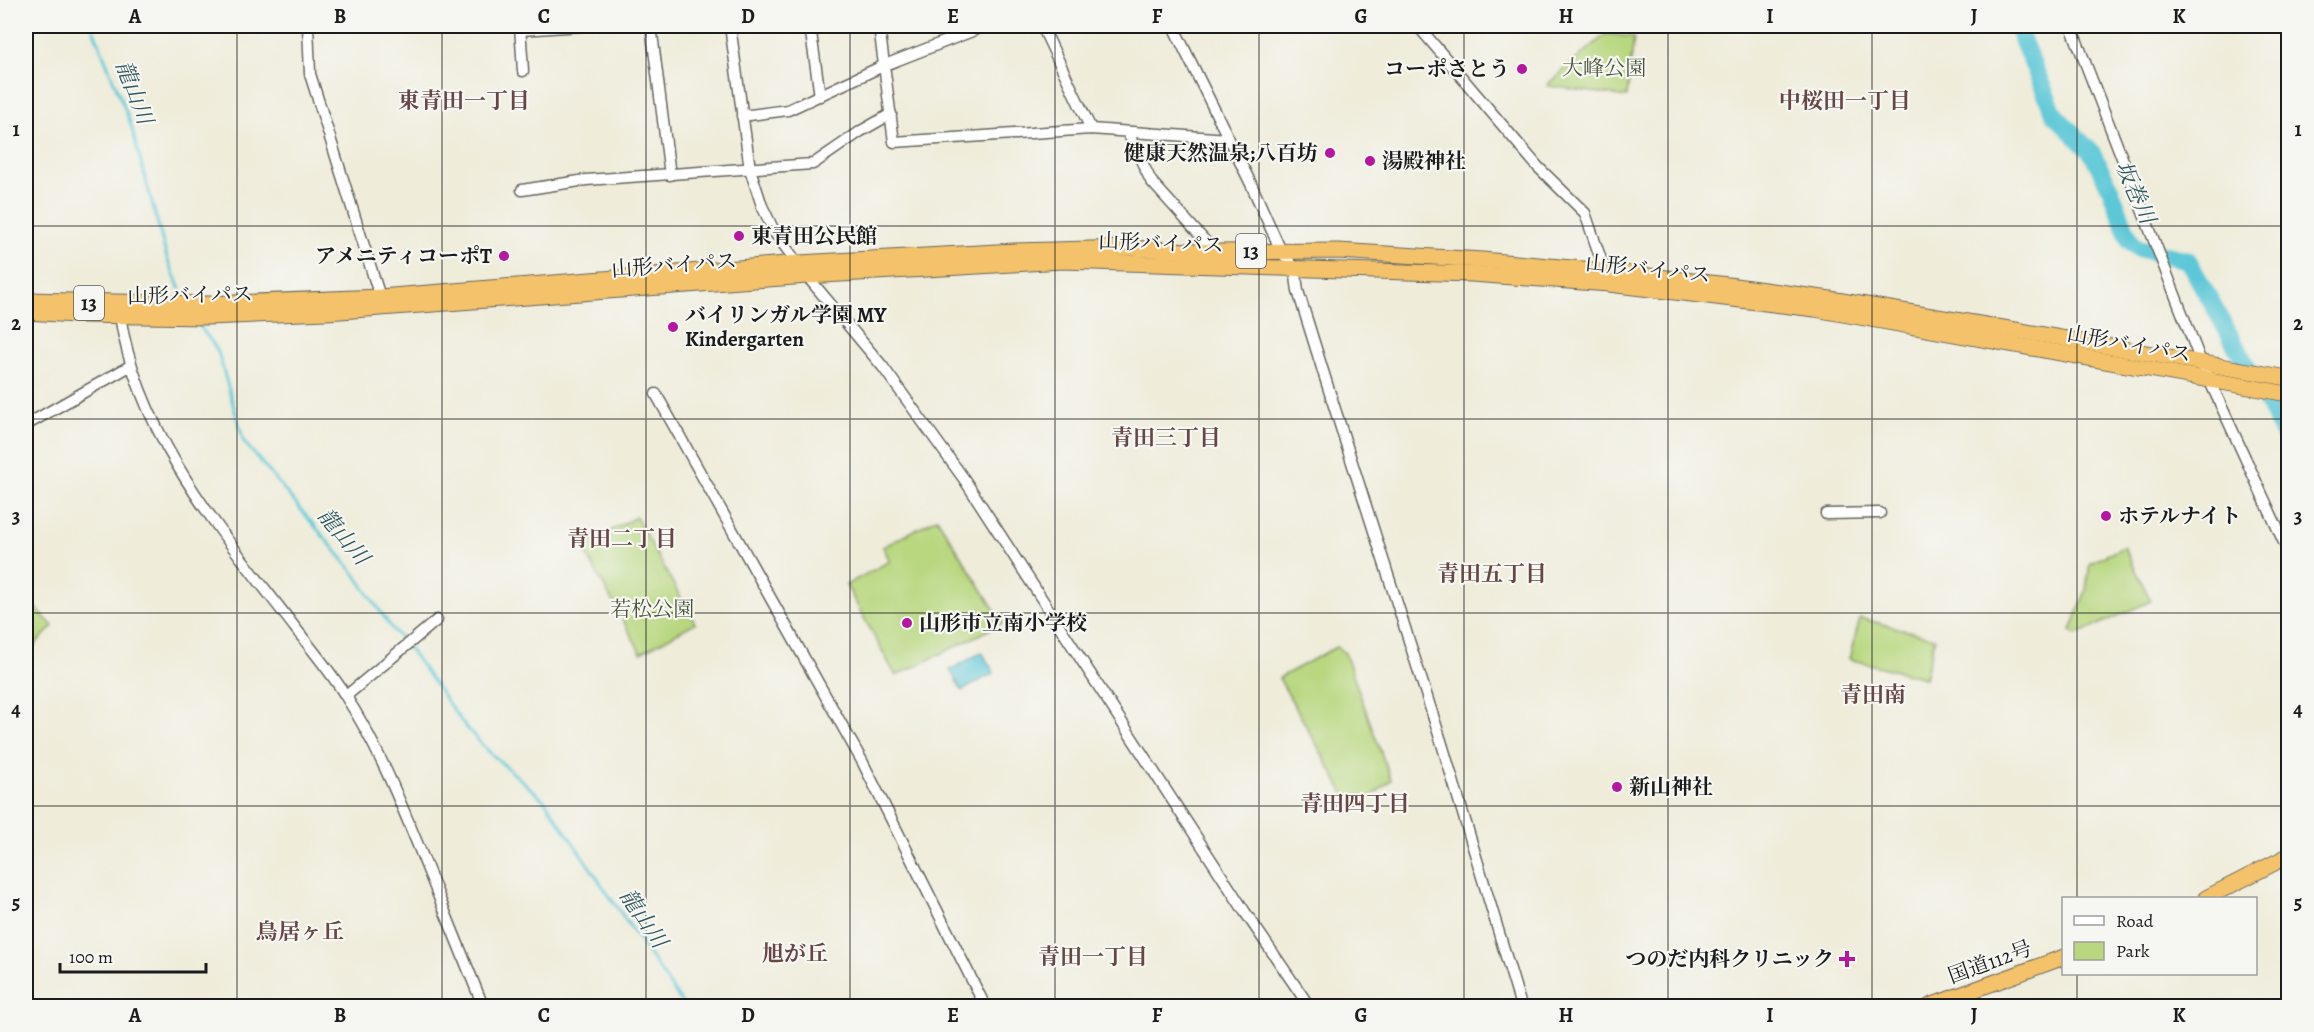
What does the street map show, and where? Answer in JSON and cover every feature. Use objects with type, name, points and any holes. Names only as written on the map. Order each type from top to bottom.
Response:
[{"type":"highway","name":"山形バイパス","points":[[26,300],[152,310],[338,312],[1015,251],[1128,248],[1215,252],[1338,251],[1605,271],[1830,299],[2289,378]]},
{"type":"highway","name":"山形バイパス","points":[[208,310],[803,270],[1062,261],[1482,274],[1609,284],[1792,307],[2289,394]]},
{"type":"highway","name":"山形バイパス","points":[[26,312],[120,316],[152,310]]},
{"type":"highway","points":[[2208,897],[2289,856]]},
{"type":"highway","name":"国道112号","points":[[1930,1006],[2062,958]]},
{"type":"street","points":[[308,26],[310,74],[380,297]]},
{"type":"street","points":[[523,71],[520,28],[581,26]]},
{"type":"street","points":[[651,26],[670,175]]},
{"type":"street","points":[[730,26],[750,169],[762,206],[775,232],[883,368],[964,479],[1245,912],[1309,1006]]},
{"type":"street","points":[[810,26],[820,96]]},
{"type":"street","points":[[879,26],[894,142],[1091,129],[1228,139]]},
{"type":"street","points":[[742,116],[788,110],[885,65],[985,26]]},
{"type":"street","points":[[1042,26],[1091,129]]},
{"type":"street","points":[[1174,26],[1281,251],[1295,269],[1302,302],[1442,744],[1521,1006]]},
{"type":"street","points":[[1418,26],[1538,167],[1585,213],[1605,271]]},
{"type":"street","points":[[2071,26],[2201,362],[2289,551]]},
{"type":"street","points":[[522,190],[586,180],[813,164],[861,130],[891,114]]},
{"type":"street","points":[[1128,133],[1151,181],[1215,252]]},
{"type":"street","points":[[120,316],[130,366],[153,421],[188,485],[346,696],[376,751],[405,813],[483,1006]]},
{"type":"street","points":[[26,425],[130,366]]},
{"type":"street","points":[[656,394],[862,761],[985,1006]]},
{"type":"street","points":[[1826,514],[1880,513]]},
{"type":"street","points":[[346,696],[437,620]]},
{"type":"green space","name":"大峰公園","points":[[1606,34],[1634,37],[1627,97],[1548,86],[1549,83]]},
{"type":"green space","name":"若松公園","points":[[636,517],[695,623],[641,653],[582,546]]},
{"type":"green space","points":[[937,518],[1003,623],[896,676],[846,585],[890,561],[883,547]]},
{"type":"green space","points":[[2124,547],[2151,601],[2076,635],[2071,631],[2086,590],[2090,563]]},
{"type":"green space","points":[[26,598],[53,626],[26,654]]},
{"type":"green space","points":[[1860,618],[1935,638],[1925,678],[1849,659]]},
{"type":"green space","points":[[1336,647],[1345,653],[1391,780],[1354,811],[1279,678]]},
{"type":"water","points":[[982,652],[994,673],[962,691],[950,670]]},
{"type":"waterway","name":"龍山川","points":[[92,26],[130,122],[167,258],[184,299]]},
{"type":"waterway","name":"坂巻川","points":[[2016,26],[2055,115],[2092,153],[2110,188],[2130,241],[2138,248],[2188,260],[2254,379]]},
{"type":"waterway","name":"龍山川","points":[[198,323],[218,352],[244,442],[355,574],[392,629],[404,642]]},
{"type":"waterway","name":"坂巻川","points":[[2265,399],[2288,441]]},
{"type":"waterway","name":"龍山川","points":[[408,647],[464,725],[487,750],[545,801],[684,1006]]},
{"type":"place","name":"コーポさとう","points":[[1522,69]]},
{"type":"place","name":"健康天然温泉;八百坊","points":[[1330,153]]},
{"type":"place","name":"湯殿神社","points":[[1370,161]]},
{"type":"place","name":"東青田公民館","points":[[739,236]]},
{"type":"place","name":"アメニティコーポT","points":[[504,256]]},
{"type":"place","name":"バイリンガル学園 MY Kindergarten","points":[[673,327]]},
{"type":"place","name":"ホテルナイト","points":[[2106,516]]},
{"type":"place","name":"山形市立南小学校","points":[[907,623]]},
{"type":"place","name":"新山神社","points":[[1617,787]]},
{"type":"place","name":"つのだ内科クリニック","points":[[1847,959]]},
{"type":"district","name":"東青田一丁目","points":[[464,100]]},
{"type":"district","name":"中桜田一丁目","points":[[1845,100]]},
{"type":"district","name":"青田三丁目","points":[[1166,437]]},
{"type":"district","name":"青田二丁目","points":[[622,538]]},
{"type":"district","name":"青田五丁目","points":[[1492,573]]},
{"type":"district","name":"青田南","points":[[1873,694]]},
{"type":"district","name":"青田四丁目","points":[[1355,803]]},
{"type":"district","name":"鳥居ヶ丘","points":[[300,931]]},
{"type":"district","name":"旭が丘","points":[[795,953]]},
{"type":"district","name":"青田一丁目","points":[[1093,956]]}]
